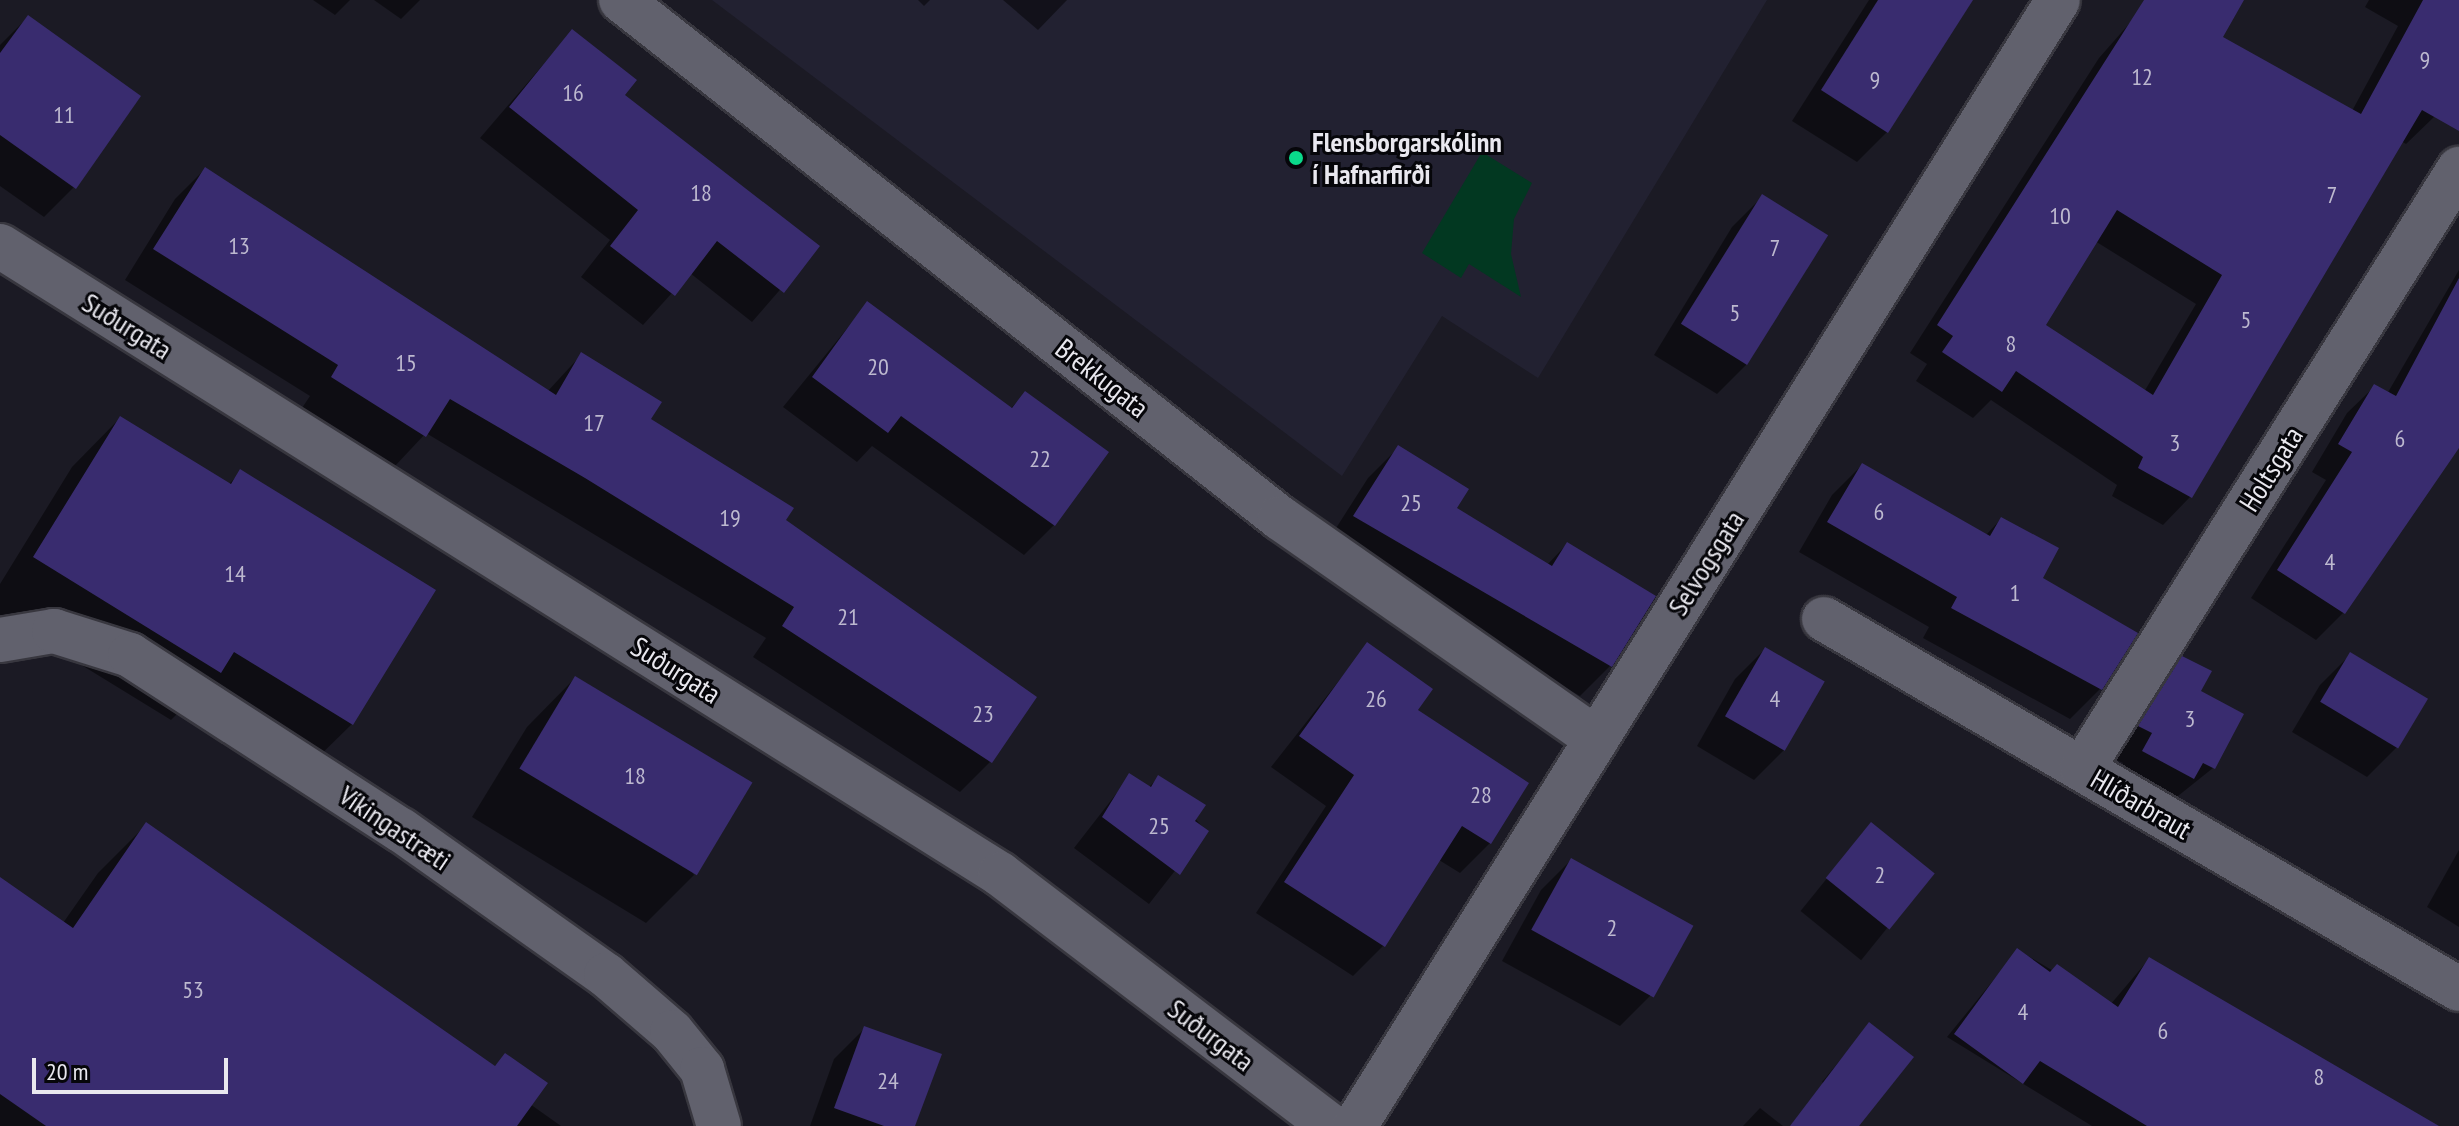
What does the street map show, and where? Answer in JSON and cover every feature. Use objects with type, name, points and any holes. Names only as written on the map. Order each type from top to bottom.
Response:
[{"type":"street","name":"Brekkugata","points":[[621,0],[1280,518],[1597,739]]},
{"type":"street","name":"Selvogsgata","points":[[1355,1126],[2058,0]]},
{"type":"street","name":"Holtsgata","points":[[2082,769],[2459,169]]},
{"type":"street","name":"Suðurgata","points":[[0,246],[1000,874],[1331,1126]]},
{"type":"street","name":"Hlíðarbraut","points":[[1824,619],[2459,989]]},
{"type":"street","name":"Víkingastræti","points":[[0,640],[54,631],[130,655],[401,830],[606,975],[672,1032],[702,1069],[719,1126]]},
{"type":"shaded area","name":"Flensborgarskólinn í Hafnarfirði","points":[[712,0],[1767,0],[1538,378],[1442,316],[1342,476]]},
{"type":"green space","points":[[1482,152],[1532,183],[1514,219],[1511,254],[1521,297],[1469,264],[1461,278],[1422,253]]},
{"type":"building","points":[[1878,0],[1973,0],[1888,133],[1821,90]]},
{"type":"building","points":[[2144,0],[2244,0],[2223,37],[2361,114],[2423,0],[2459,0],[2459,131],[2422,110],[2192,498],[2138,468],[2143,457],[2016,371],[2002,392],[1942,352],[1953,336],[1937,325]],"holes":[[[2117,210],[2222,275],[2153,395],[2046,325]]]},
{"type":"building","points":[[28,15],[141,96],[76,189],[0,135],[0,53]]},
{"type":"building","points":[[572,29],[637,80],[625,95],[820,246],[784,293],[717,241],[675,296],[610,246],[638,210],[509,107]]},
{"type":"building","points":[[205,167],[556,395],[581,352],[662,402],[651,419],[794,508],[786,520],[1037,697],[992,763],[782,626],[794,607],[585,478],[450,399],[426,437],[331,377],[338,365],[153,249]]},
{"type":"building","points":[[1762,194],[1828,235],[1747,365],[1681,324]]},
{"type":"building","points":[[2459,278],[2459,448],[2345,614],[2277,570],[2352,452],[2338,444],[2374,384],[2396,396]]},
{"type":"building","points":[[867,301],[1012,408],[1025,391],[1109,452],[1055,526],[901,416],[888,433],[812,377]]},
{"type":"building","points":[[120,416],[231,484],[240,469],[436,590],[353,725],[234,652],[221,673],[33,557]]},
{"type":"building","points":[[1398,445],[1469,489],[1457,508],[1552,566],[1567,542],[1656,596],[1612,667],[1353,516]]},
{"type":"building","points":[[1862,463],[1990,536],[2001,517],[2059,548],[2043,578],[2138,633],[2102,690],[1951,608],[1957,597],[1827,522]]},
{"type":"building","points":[[1367,642],[1433,689],[1418,710],[1529,783],[1491,844],[1462,826],[1385,947],[1284,882],[1354,775],[1299,736]]},
{"type":"building","points":[[1765,647],[1825,682],[1785,751],[1725,716]]},
{"type":"building","points":[[2350,652],[2428,699],[2398,749],[2320,702]]},
{"type":"building","points":[[2182,656],[2212,671],[2201,691],[2244,714],[2215,769],[2203,763],[2194,779],[2142,751],[2152,733],[2138,726]]},
{"type":"building","points":[[575,676],[752,783],[697,875],[519,769]]},
{"type":"building","points":[[1129,773],[1151,787],[1158,775],[1206,805],[1195,821],[1209,831],[1180,875],[1102,817]]},
{"type":"building","points":[[146,822],[495,1066],[505,1053],[548,1083],[517,1126],[46,1126],[0,1094],[0,877],[73,928]]},
{"type":"building","points":[[1871,822],[1935,874],[1889,930],[1826,878]]},
{"type":"building","points":[[1571,858],[1693,926],[1654,998],[1531,930]]},
{"type":"building","points":[[2017,948],[2050,972],[2057,964],[2118,1007],[2149,957],[2439,1126],[2147,1126],[2040,1061],[2023,1084],[1954,1034]]},
{"type":"building","points":[[1869,1022],[1914,1057],[1859,1126],[1790,1126]]},
{"type":"building","points":[[864,1026],[942,1054],[915,1126],[884,1126],[834,1108]]},
{"type":"place","name":"Flensborgarskólinn í Hafnarfirði","points":[[1296,158]]}]
